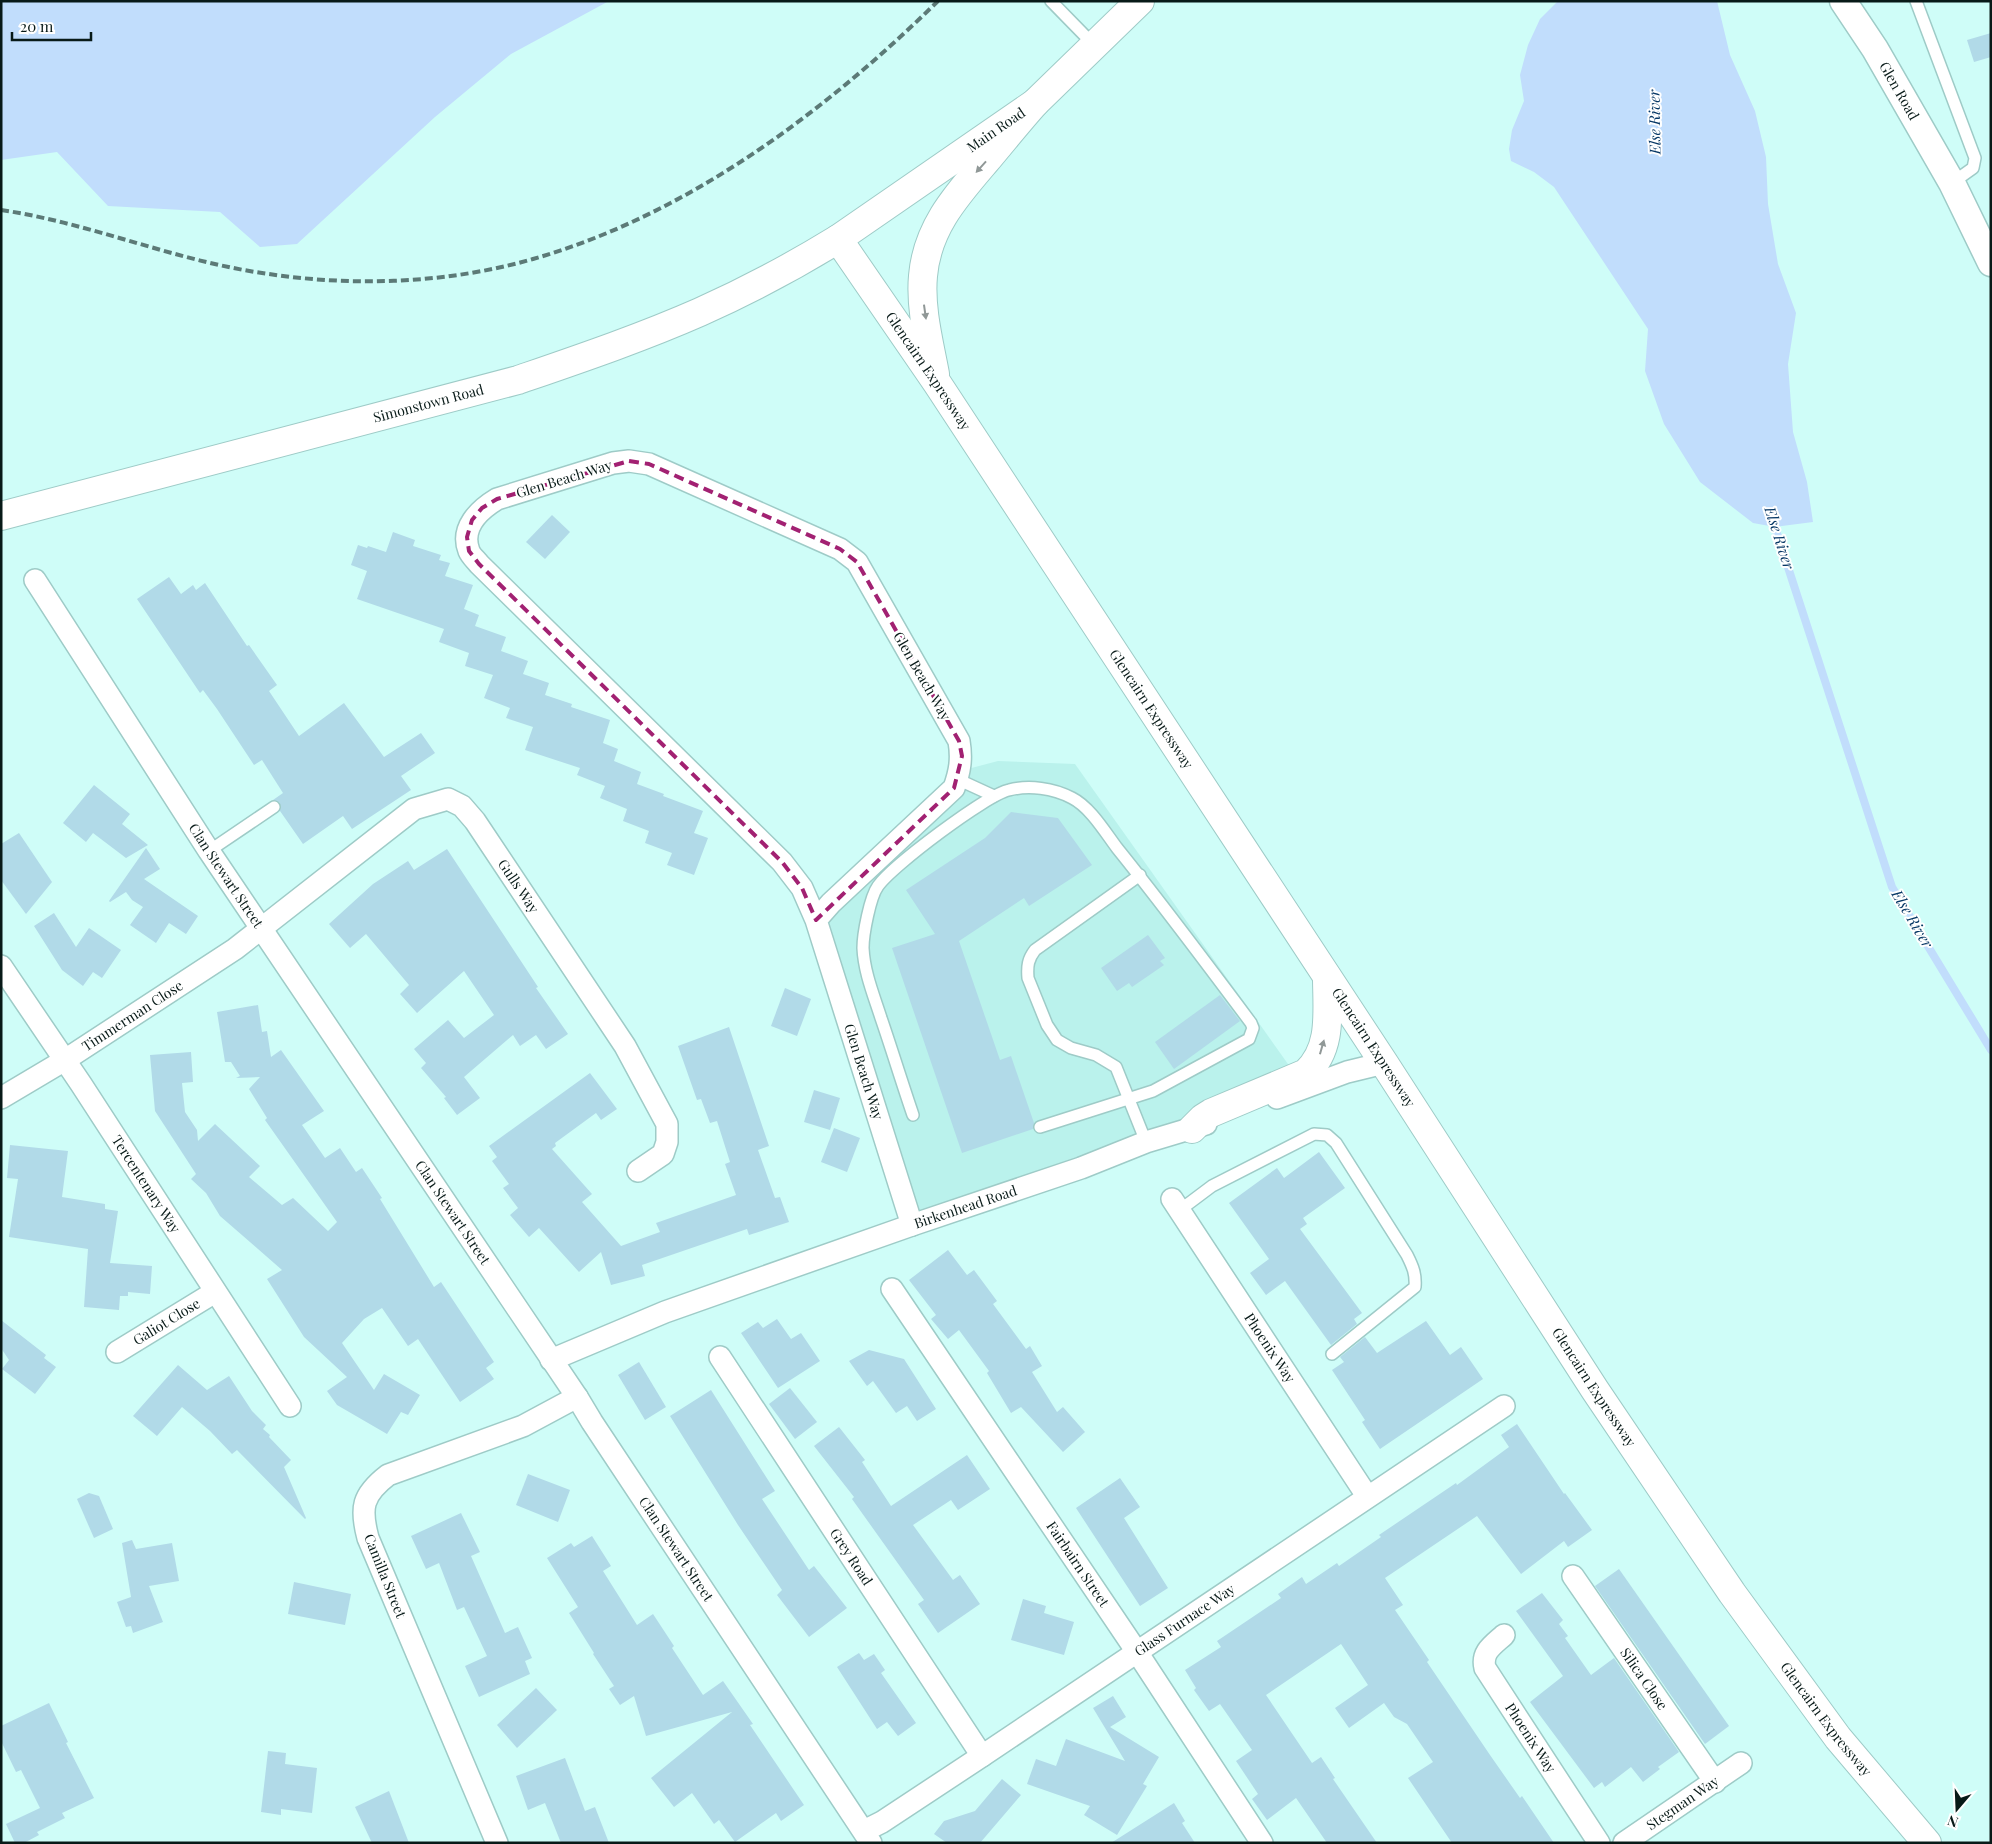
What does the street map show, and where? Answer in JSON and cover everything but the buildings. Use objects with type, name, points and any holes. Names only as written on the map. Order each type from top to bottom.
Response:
[{"type":"main road","name":"Main Road","points":[[838,239],[1035,103],[1096,46],[1140,1]]},
{"type":"main road","points":[[937,383],[923,304],[923,276],[928,246],[939,221],[959,192],[1035,103]]},
{"type":"main road","name":"Glencairn Expressway","points":[[838,239],[937,383],[1384,1063],[1595,1390],[1732,1593],[1838,1738],[1927,1843]]},
{"type":"main road","name":"Simonstown Road","points":[[1,516],[518,380],[596,353],[700,312],[798,263],[838,239]]},
{"type":"main road","points":[[1192,1129],[1211,1112],[1306,1073],[1315,1064],[1323,1050],[1327,1025],[1327,977]]},
{"type":"street","name":"Glen Road","points":[[1843,1],[1875,48],[1952,183],[1991,263]]},
{"type":"street","name":"Glen Beach Way","points":[[816,920],[831,903],[954,788],[962,756],[959,741],[862,570],[849,555],[840,549],[649,464],[630,461],[613,463],[497,499],[482,508],[472,520],[467,537],[469,551],[478,564],[782,862],[802,888],[816,920],[912,1225]]},
{"type":"street","name":"Clan Stewart Street","points":[[35,580],[209,851],[577,1397],[868,1837]]},
{"type":"street","name":"Gulls Way","points":[[261,928],[414,809],[448,799],[462,806],[476,820],[625,1046],[667,1124],[667,1142],[663,1154],[638,1171]]},
{"type":"street","name":"Timmerman Close","points":[[1,1098],[65,1060],[235,950],[261,928]]},
{"type":"street","name":"Tercentenary Way","points":[[1,966],[65,1060],[290,1406]]},
{"type":"street","name":"Birkenhead Road","points":[[551,1360],[665,1312],[1081,1168],[1146,1142],[1192,1129],[1347,1072],[1384,1063]]},
{"type":"street","name":"Phoenix Way","points":[[1176,1204],[1367,1496]]},
{"type":"street","name":"Fairbairn Street","points":[[892,1289],[1137,1652],[1262,1843]]},
{"type":"street","name":"Galiot Close","points":[[117,1352],[215,1292]]},
{"type":"street","name":"Grey Road","points":[[720,1356],[982,1756]]},
{"type":"street","name":"Camilla Street","points":[[497,1843],[368,1538],[362,1518],[364,1505],[374,1485],[388,1475],[523,1426],[577,1397]]},
{"type":"street","name":"Glass Furnace Way","points":[[868,1837],[882,1822],[1504,1406]]},
{"type":"street","name":"Silica Close","points":[[1573,1576],[1715,1782]]},
{"type":"street","name":"Phoenix Way","points":[[1504,1635],[1487,1650],[1484,1656],[1485,1668],[1599,1843]]},
{"type":"street","name":"Stegman Way","points":[[1624,1843],[1741,1763]]},
{"type":"lane","points":[[1051,1],[1096,46]]},
{"type":"lane","points":[[1916,1],[1975,158],[1973,168],[1952,183]]},
{"type":"lane","points":[[957,780],[994,796]]},
{"type":"lane","points":[[913,1115],[871,986],[863,949],[864,933],[877,886],[899,865],[968,812],[994,796],[1006,790],[1042,788],[1074,798],[1089,813],[1140,876],[1252,1028],[1249,1039],[1152,1091],[1040,1127]]},
{"type":"lane","points":[[209,851],[274,807]]},
{"type":"lane","points":[[1140,876],[1035,950],[1030,957],[1027,970],[1028,978],[1051,1032],[1064,1045],[1096,1055],[1116,1067],[1146,1142]]},
{"type":"lane","points":[[1176,1204],[1314,1134],[1327,1135],[1336,1142],[1407,1255],[1416,1277],[1415,1287],[1332,1354]]},
{"type":"highlighted area","points":[[629,461],[649,464],[840,549],[857,562],[959,741],[962,756],[954,788],[816,920],[802,888],[782,862],[479,564],[469,551],[467,537],[472,520],[482,508],[497,499]]},
{"type":"shaded area","points":[[998,761],[1075,764],[1305,1088],[912,1225],[816,920],[960,771]]},
{"type":"water","points":[[1,1],[609,1],[511,54],[435,117],[297,244],[260,247],[220,212],[108,206],[57,152],[1,160]]},
{"type":"water","points":[[1558,1],[1717,1],[1730,55],[1755,111],[1766,157],[1768,204],[1778,264],[1796,313],[1788,364],[1793,432],[1807,482],[1813,522],[1775,527],[1753,523],[1700,482],[1664,424],[1645,371],[1648,329],[1554,187],[1534,172],[1511,161],[1509,149],[1512,130],[1524,101],[1520,75],[1528,45],[1540,19]]},
{"type":"waterway","name":"Else River","points":[[1772,518],[1892,887],[1991,1050]]},
{"type":"railway","points":[[1,210],[67,223],[196,260],[262,273],[296,277],[330,280],[398,281],[466,274],[500,267],[533,259],[590,240],[645,216],[699,187],[751,155],[801,120],[849,82],[938,1]]}]
